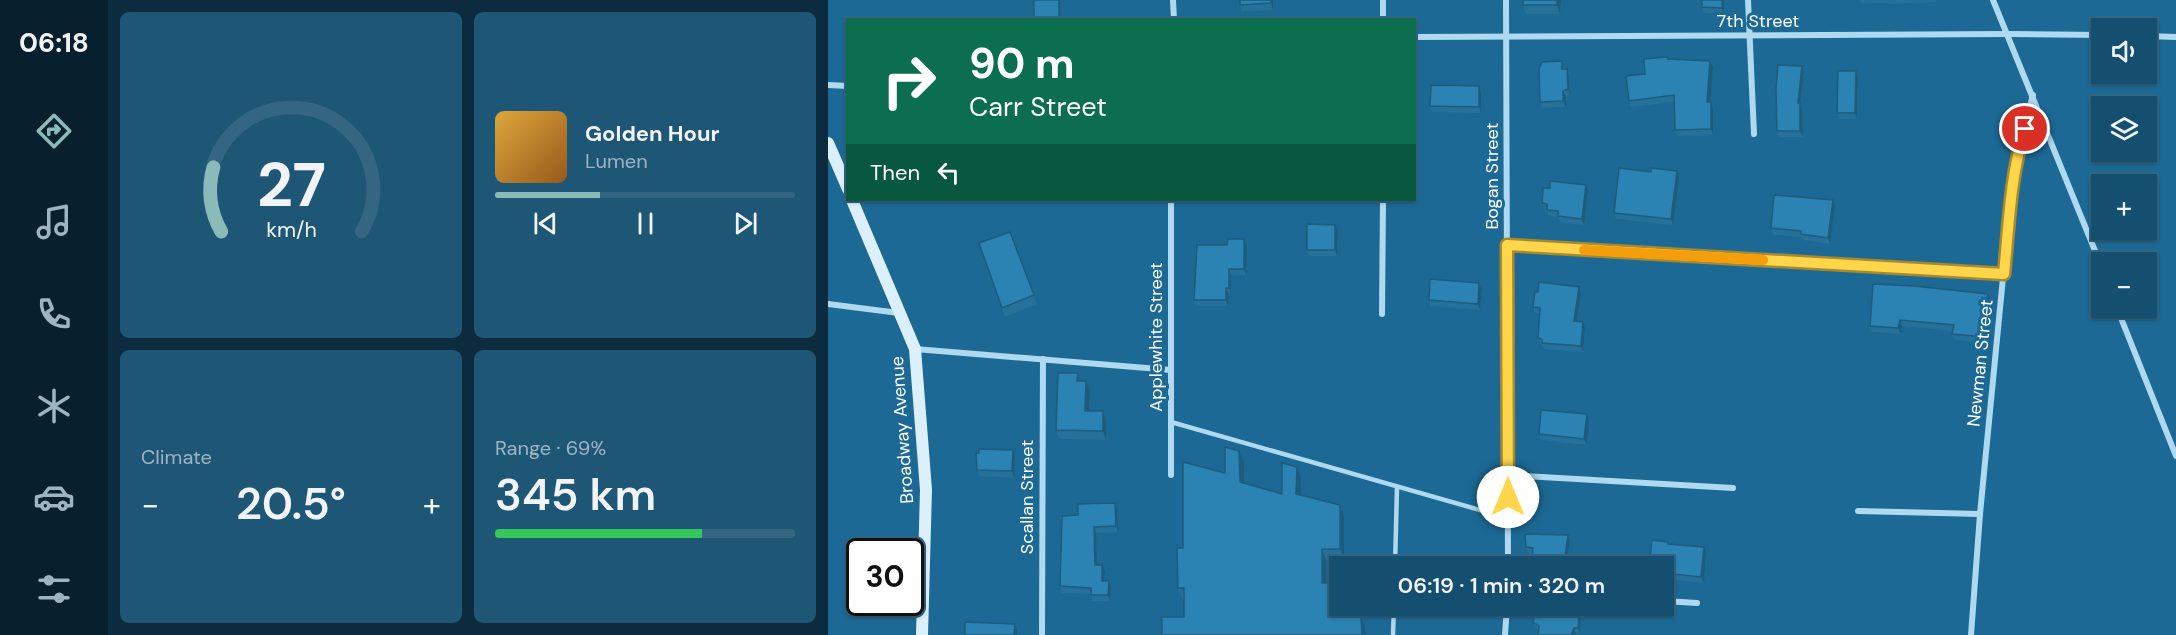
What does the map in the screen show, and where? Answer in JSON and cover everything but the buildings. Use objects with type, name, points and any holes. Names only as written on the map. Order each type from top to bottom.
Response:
[{"type":"main road","points":[[828,143],[846,184]]},
{"type":"main road","name":"Broadway Avenue","points":[[852,201],[915,349],[926,490],[922,635]]},
{"type":"street","points":[[1173,0],[1174,18]]},
{"type":"street","points":[[1383,0],[1383,18]]},
{"type":"street","name":"Bogan Street","points":[[1506,0],[1508,556]]},
{"type":"street","points":[[1748,0],[1754,134]]},
{"type":"street","points":[[1993,0],[2096,252]]},
{"type":"street","name":"7th Street","points":[[1416,37],[2091,35]]},
{"type":"street","points":[[2157,36],[2176,37]]},
{"type":"street","points":[[828,85],[846,86]]},
{"type":"street","name":"Newman Street","points":[[1971,635],[1980,514],[2012,185],[2017,153],[2033,95]]},
{"type":"street","name":"Applewhite Street","points":[[1171,201],[1171,474]]},
{"type":"street","points":[[1382,314],[1383,201]]},
{"type":"street","points":[[1507,245],[2004,274]]},
{"type":"street","points":[[828,304],[900,313]]},
{"type":"street","points":[[2121,318],[2176,456]]},
{"type":"street","points":[[915,349],[1171,370]]},
{"type":"street","name":"Scallan Street","points":[[1042,635],[1043,360]]},
{"type":"street","points":[[1508,475],[1733,488]]},
{"type":"street","points":[[1858,511],[1980,514]]},
{"type":"street","points":[[1674,602],[1697,603]]},
{"type":"street","points":[[1505,635],[1506,616]]},
{"type":"lane","points":[[1171,422],[1508,519]]},
{"type":"lane","points":[[1395,556],[1397,487]]},
{"type":"lane","points":[[1394,616],[1394,635]]},
{"type":"slow traffic","points":[[1584,250],[1763,260]]},
{"type":"route","points":[[1508,497],[1507,245],[2004,274],[2012,185],[2017,153],[2025,129]]}]
